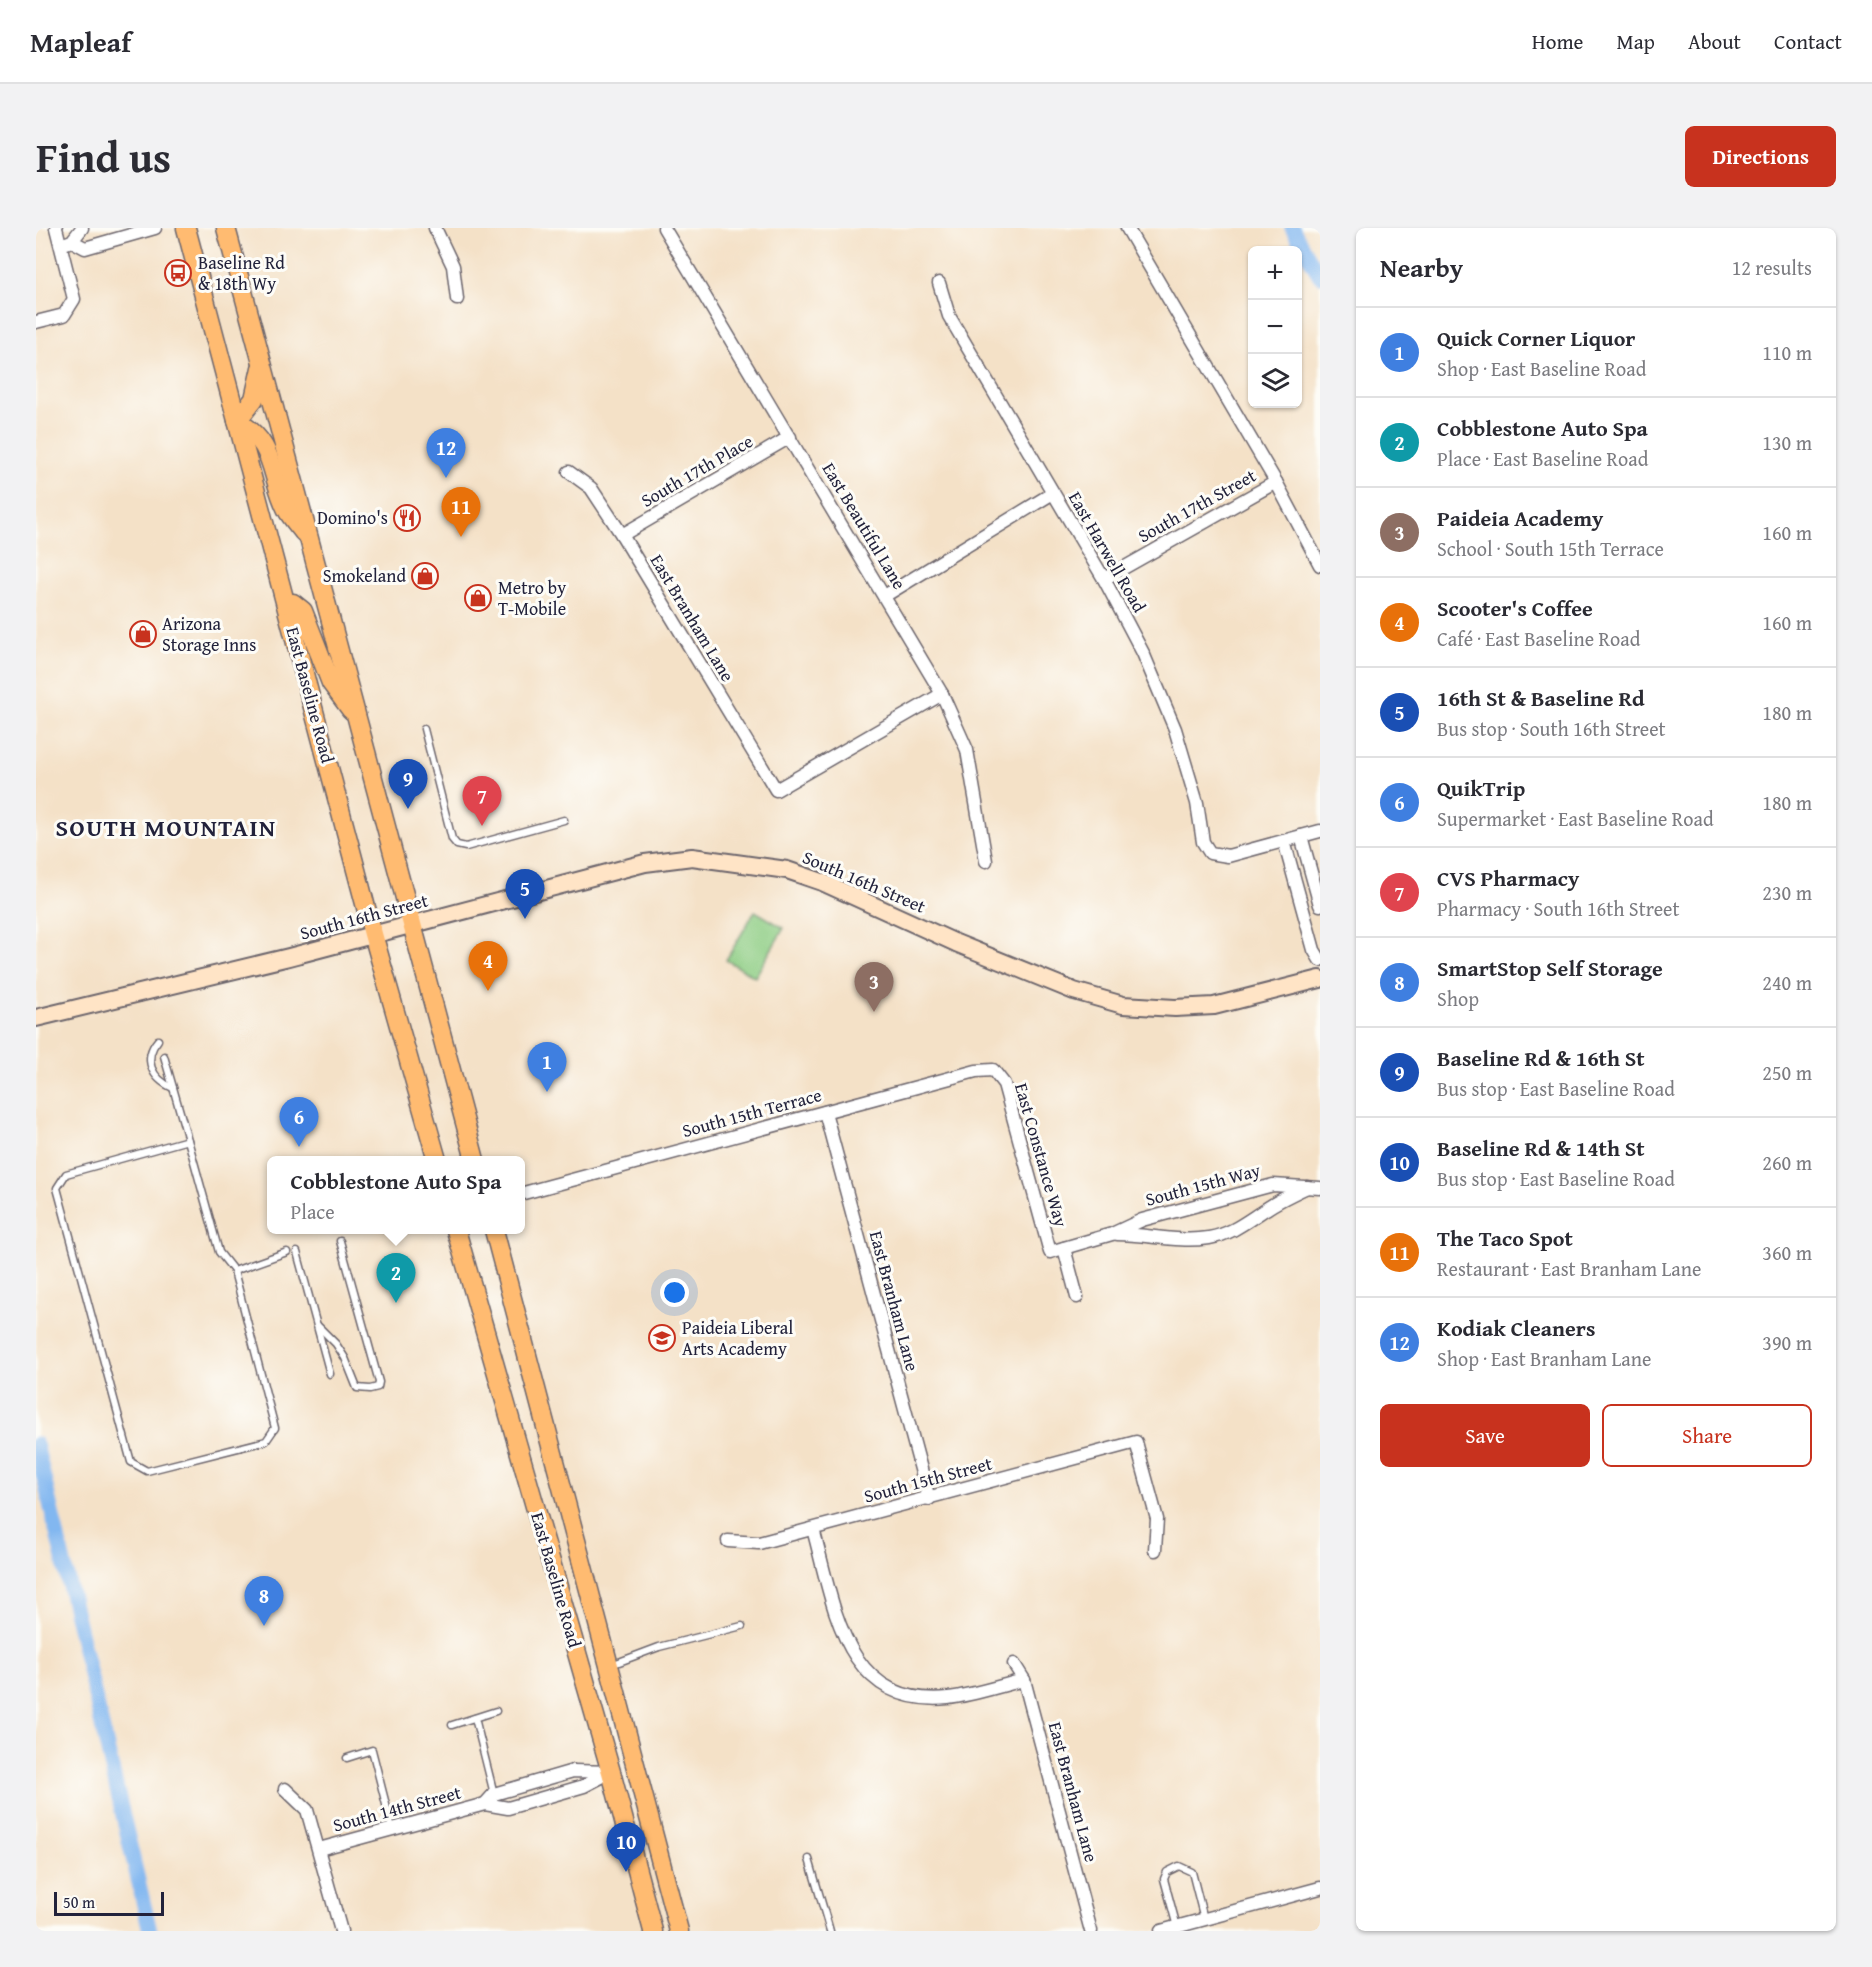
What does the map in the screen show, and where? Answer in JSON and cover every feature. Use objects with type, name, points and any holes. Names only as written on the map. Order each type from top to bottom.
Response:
[{"type":"main road","name":"East Baseline Road","points":[[186,228],[373,934],[436,1156]]},
{"type":"main road","points":[[226,228],[474,1156]]},
{"type":"main road","points":[[262,362],[254,399],[237,422],[247,427],[263,443],[287,510],[310,542]]},
{"type":"main road","points":[[286,604],[293,603],[303,610],[331,683],[357,719]]},
{"type":"main road","name":"South 16th Street","points":[[36,1018],[645,863],[692,857],[787,870],[822,882],[956,943],[1074,991],[1123,1005],[1175,1008],[1214,1006],[1320,980]]},
{"type":"main road","name":"East Baseline Road","points":[[457,1234],[611,1772],[653,1931]]},
{"type":"main road","name":"East Baseline Road","points":[[495,1234],[572,1517],[634,1765],[680,1931]]},
{"type":"main road","points":[[611,1772],[634,1765]]},
{"type":"street","points":[[36,322],[64,315],[74,299],[66,243],[56,228]]},
{"type":"street","points":[[66,243],[82,228]]},
{"type":"street","points":[[66,243],[85,248],[118,233],[154,228]]},
{"type":"street","points":[[435,228],[453,266],[457,299]]},
{"type":"street","name":"East Beautiful Lane","points":[[664,228],[886,595],[942,694],[967,750],[986,861]]},
{"type":"street","points":[[1127,228],[1276,482],[1320,566]]},
{"type":"street","name":"East Harwell Road","points":[[939,283],[949,316],[1104,579],[1143,653],[1175,729],[1197,803],[1203,842],[1210,853],[1228,856],[1284,841]]},
{"type":"street","name":"South 17th Place","points":[[622,535],[790,437]]},
{"type":"street","name":"East Branham Lane","points":[[569,472],[591,488],[622,535],[776,790],[942,694]]},
{"type":"street","name":"South 17th Street","points":[[1104,579],[1276,482]]},
{"type":"street","points":[[886,595],[1053,493]]},
{"type":"street","points":[[1320,831],[1284,841],[1314,950],[1320,960]]},
{"type":"street","points":[[1301,836],[1320,905]]},
{"type":"street","name":"South 15th Terrace","points":[[525,1193],[976,1071],[993,1070]]},
{"type":"street","name":"East Constance Way","points":[[993,1070],[1004,1084],[1050,1252]]},
{"type":"street","name":"East Branham Lane","points":[[825,1112],[929,1499]]},
{"type":"street","name":"South 15th Way","points":[[1050,1252],[1112,1234],[1142,1220],[1273,1185],[1320,1188]]},
{"type":"street","name":"South 15th Way","points":[[1112,1234],[1142,1234],[1192,1240],[1210,1238],[1245,1224],[1280,1199],[1306,1187]]},
{"type":"street","name":"East Constance Way","points":[[1064,1248],[1077,1297]]},
{"type":"street","name":"South 15th Street","points":[[728,1541],[759,1543],[1136,1442],[1157,1519],[1155,1550]]},
{"type":"street","points":[[813,1529],[836,1614],[848,1647],[867,1673],[880,1683],[913,1697],[949,1698],[1024,1680]]},
{"type":"street","name":"East Branham Lane","points":[[1014,1664],[1024,1680],[1091,1931]]},
{"type":"street","points":[[494,1794],[576,1770],[611,1772]]},
{"type":"street","name":"South 14th Street","points":[[319,1849],[485,1804],[508,1808],[584,1786],[611,1772]]},
{"type":"street","points":[[531,1783],[536,1800]]},
{"type":"street","points":[[285,1789],[307,1810],[341,1931]]},
{"type":"street","name":"South 14th Street","points":[[485,1804],[494,1794]]},
{"type":"street","points":[[1161,1931],[1320,1888]]},
{"type":"lane","points":[[423,729],[453,838],[457,845],[466,847],[564,820]]},
{"type":"lane","points":[[158,1040],[152,1047],[149,1059],[154,1074],[161,1083],[173,1088]]},
{"type":"lane","points":[[164,1056],[188,1140],[219,1252],[234,1271],[275,1428],[266,1441],[147,1471],[131,1462],[57,1188],[66,1174],[188,1140]]},
{"type":"lane","points":[[317,1325],[341,1351],[357,1388],[378,1387],[379,1382],[340,1241]]},
{"type":"lane","points":[[234,1271],[287,1252]]},
{"type":"lane","points":[[297,1252],[330,1374]]},
{"type":"lane","points":[[608,1666],[659,1647],[742,1626]]},
{"type":"lane","points":[[452,1725],[496,1711]]},
{"type":"lane","points":[[475,1718],[494,1794]]},
{"type":"lane","points":[[347,1758],[372,1750],[392,1828]]},
{"type":"lane","points":[[810,1859],[830,1931]]},
{"type":"lane","points":[[1177,1927],[1164,1879],[1167,1872],[1179,1866],[1186,1867],[1192,1872],[1204,1919]]},
{"type":"green space","points":[[755,911],[784,928],[755,977],[726,960]]},
{"type":"waterway","points":[[1292,228],[1320,276]]},
{"type":"waterway","points":[[36,1444],[150,1931]]},
{"type":"place","name":"Baseline Rd & 18th Wy","points":[[178,273]]},
{"type":"place","name":"Kodiak Cleaners","points":[[446,478]]},
{"type":"place","name":"Domino's","points":[[407,518]]},
{"type":"place","name":"The Taco Spot","points":[[461,537]]},
{"type":"place","name":"Smokeland","points":[[425,576]]},
{"type":"place","name":"Metro by T-Mobile","points":[[478,598]]},
{"type":"place","name":"Arizona Storage Inns","points":[[143,634]]},
{"type":"place","name":"Baseline Rd & 16th St","points":[[408,809]]},
{"type":"place","name":"CVS Pharmacy","points":[[482,826]]},
{"type":"place","name":"16th St & Baseline Rd","points":[[525,919]]},
{"type":"place","name":"Scooter's Coffee","points":[[488,991]]},
{"type":"place","name":"Paideia Academy","points":[[874,1012]]},
{"type":"place","name":"Quick Corner Liquor","points":[[547,1092]]},
{"type":"place","name":"QuikTrip","points":[[299,1147]]},
{"type":"place","name":"Cobblestone Auto Spa","points":[[396,1303]]},
{"type":"place","name":"Paideia Liberal Arts Academy","points":[[662,1338]]},
{"type":"place","name":"SmartStop Self Storage","points":[[264,1626]]},
{"type":"place","name":"Baseline Rd & 14th St","points":[[626,1872]]},
{"type":"district","name":"SOUTH MOUNTAIN","points":[[166,828]]}]
